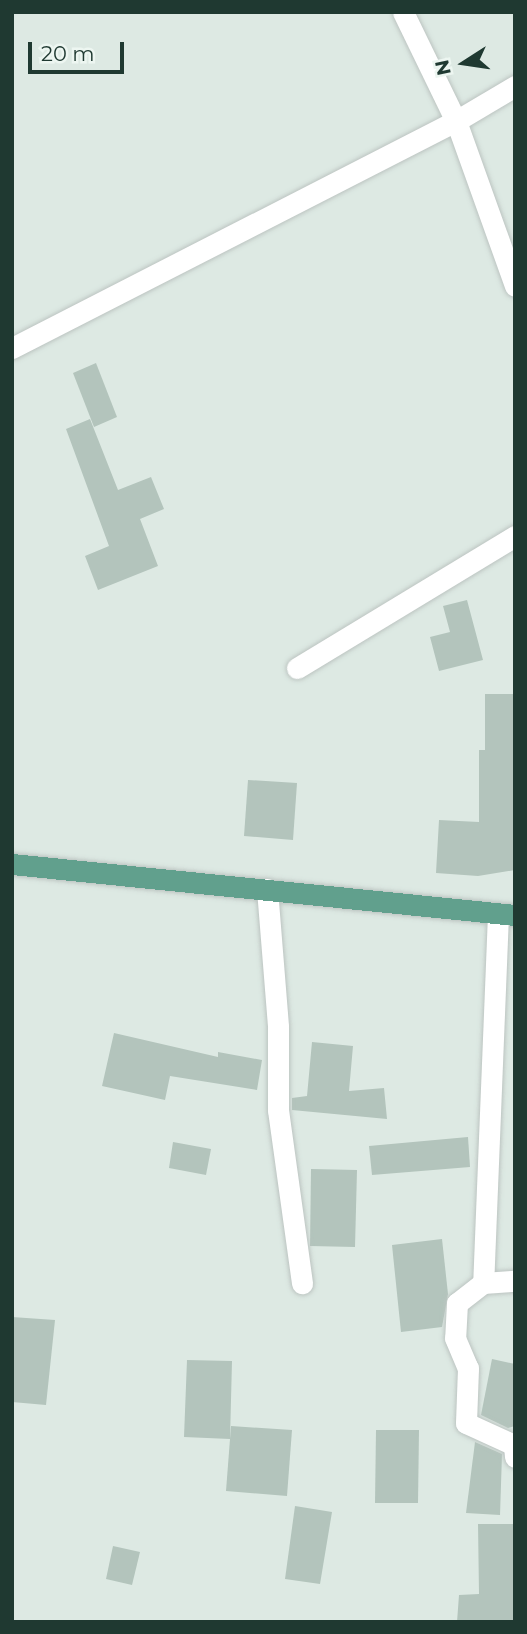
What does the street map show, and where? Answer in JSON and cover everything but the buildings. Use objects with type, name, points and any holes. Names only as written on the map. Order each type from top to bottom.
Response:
[{"type":"main road","points":[[12,864],[506,915]]},
{"type":"street","points":[[403,12],[456,121],[515,286]]},
{"type":"street","points":[[12,348],[456,121],[515,86]]},
{"type":"street","points":[[297,667],[515,536]]},
{"type":"street","points":[[267,889],[278,1027],[278,1110],[302,1283]]},
{"type":"street","points":[[484,1283],[506,915]]},
{"type":"street","points":[[515,1281],[484,1283],[457,1303],[455,1338],[468,1368],[466,1423],[514,1445],[515,1457]]}]
